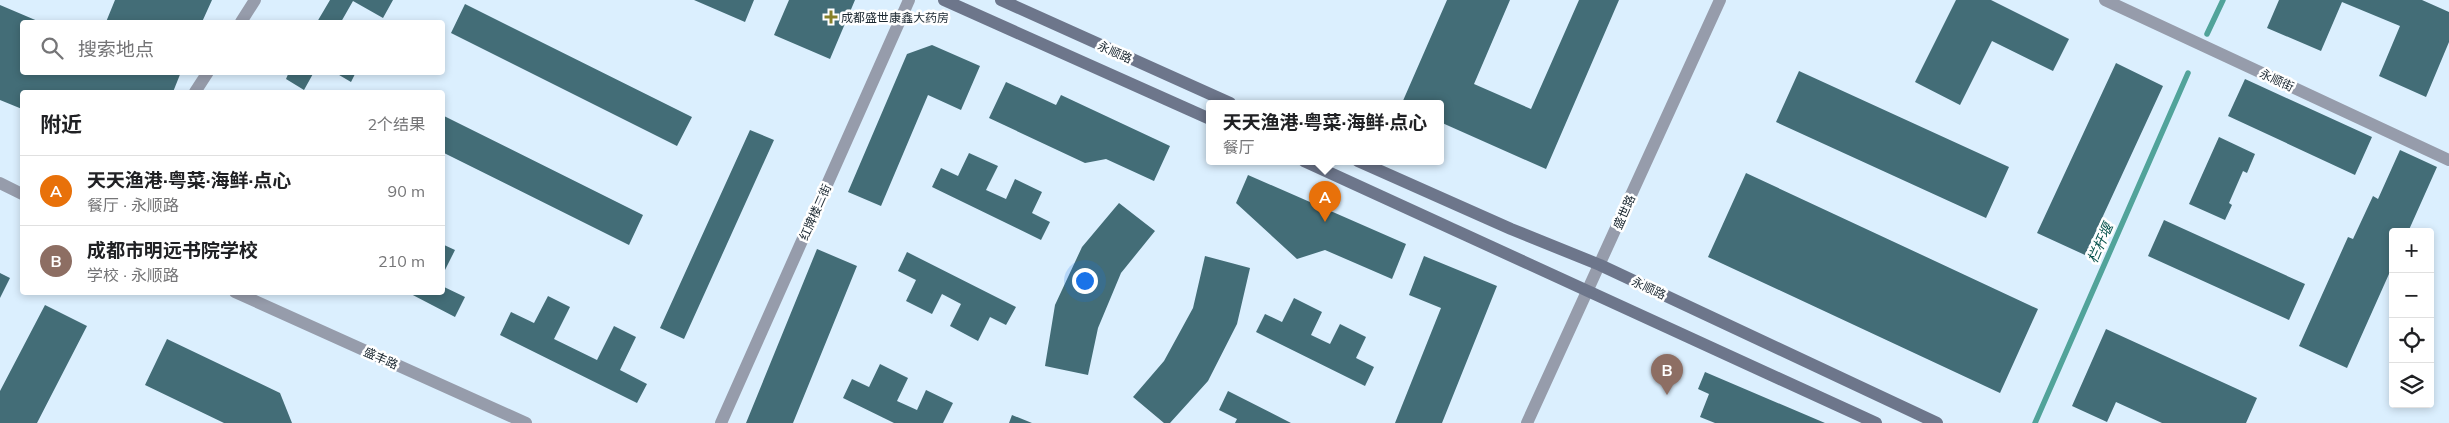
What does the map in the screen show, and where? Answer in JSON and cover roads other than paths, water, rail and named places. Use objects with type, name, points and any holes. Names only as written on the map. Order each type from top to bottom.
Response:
[{"type":"main road","points":[[944,0],[1206,117]]},
{"type":"main road","name":"永顺路","points":[[1000,0],[1223,100]]},
{"type":"main road","points":[[1313,165],[1876,423]]},
{"type":"main road","name":"永顺路","points":[[1367,165],[1511,229],[1600,265],[1937,423]]},
{"type":"street","points":[[242,20],[255,0]]},
{"type":"street","name":"红牌楼二街","points":[[721,423],[909,0]]},
{"type":"street","name":"盛世路","points":[[1527,423],[1720,0]]},
{"type":"street","name":"永顺街","points":[[2105,0],[2449,160]]},
{"type":"street","points":[[196,90],[206,75]]},
{"type":"street","points":[[0,183],[20,193]]},
{"type":"street","name":"盛丰路","points":[[242,295],[526,423]]},
{"type":"waterway","name":"栏杆堰","points":[[2207,34],[2223,0]]},
{"type":"waterway","name":"栏杆堰","points":[[2035,423],[2188,73]]},
{"type":"place","name":"成都盛世康鑫大药房","points":[[831,17]]},
{"type":"place","name":"天天渔港·粤菜·海鲜·点心","points":[[1325,222]]},
{"type":"place","name":"成都市明远书院学校","points":[[1667,395]]}]
